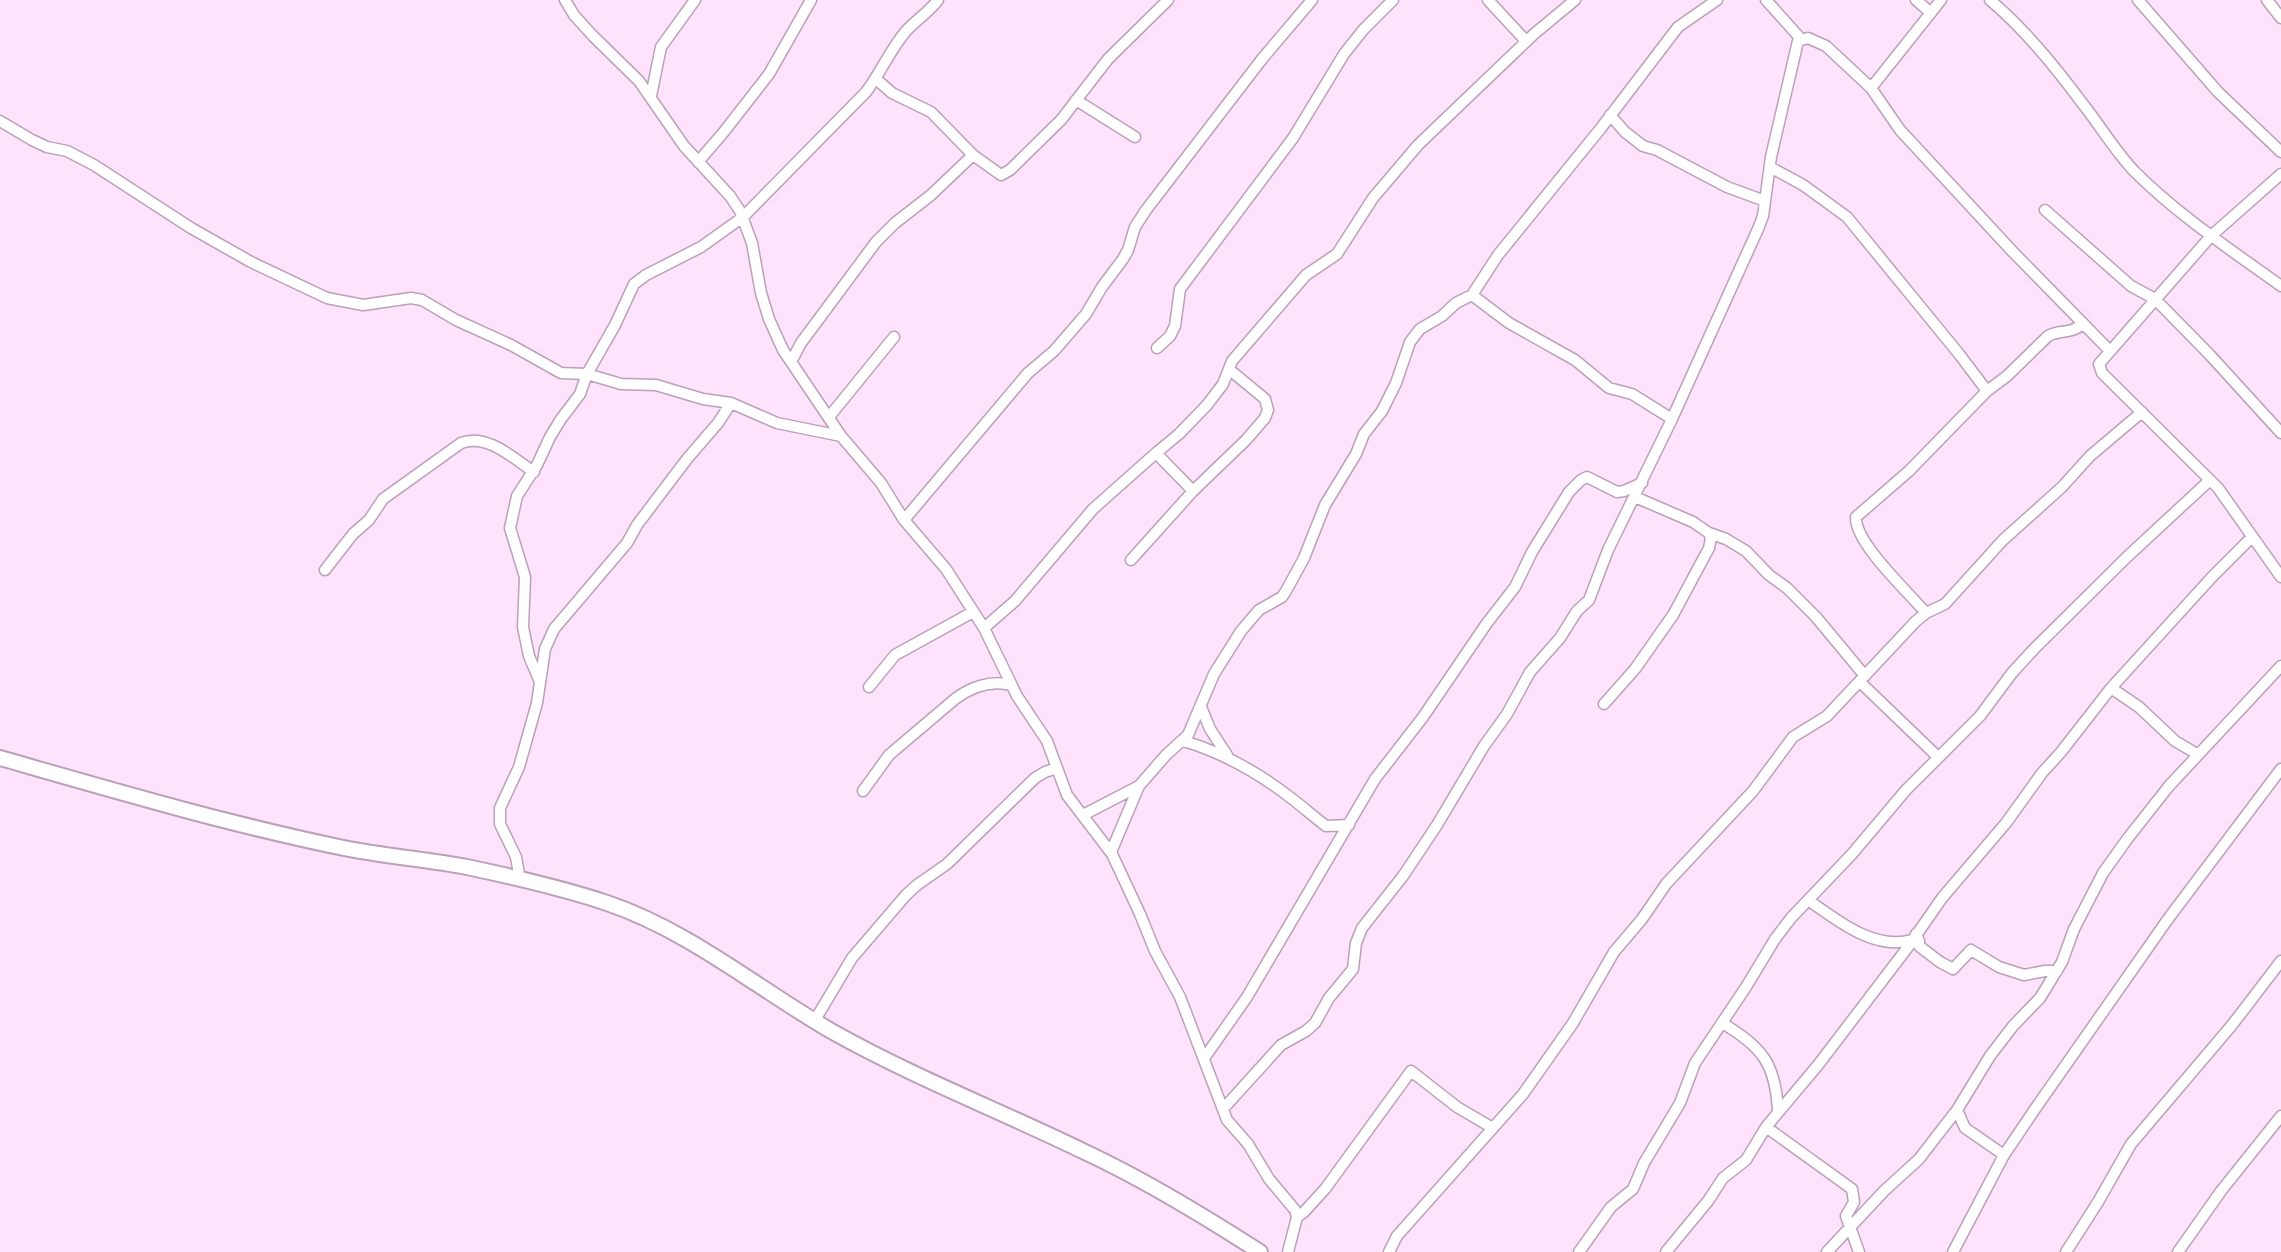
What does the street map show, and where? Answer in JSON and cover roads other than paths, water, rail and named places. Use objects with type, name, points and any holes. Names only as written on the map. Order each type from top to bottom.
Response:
[{"type":"street","points":[[565,0],[574,15],[622,62],[651,96],[684,146],[730,197],[743,216],[752,243],[761,293],[769,319],[791,362],[841,436],[881,483],[904,520],[946,569],[984,628],[1011,685],[1047,741],[1067,795],[1111,852],[1155,951],[1181,998],[1232,1128],[1248,1144],[1269,1179],[1295,1210],[1297,1217],[1288,1252]]},
{"type":"street","points":[[651,96],[661,47],[695,0]]},
{"type":"street","points":[[698,162],[769,74],[811,0]]},
{"type":"street","points":[[540,682],[529,656],[523,627],[525,577],[510,528],[517,496],[534,472],[550,437],[580,394],[587,373],[615,325],[634,284],[701,247],[743,216],[866,92],[876,79],[888,54],[906,31],[938,0]]},
{"type":"street","points":[[876,79],[892,93],[931,112],[973,155],[1001,176],[1043,138],[1108,59],[1168,0]]},
{"type":"street","points":[[904,520],[1028,373],[1054,351],[1086,314],[1128,250],[1135,226],[1146,210],[1262,59],[1312,0]]},
{"type":"street","points":[[1157,348],[1170,337],[1175,326],[1180,289],[1293,138],[1345,54],[1392,0]]},
{"type":"street","points":[[1488,0],[1526,41]]},
{"type":"street","points":[[984,628],[1015,601],[1093,509],[1179,434],[1207,405],[1223,384],[1231,361],[1306,275],[1337,254],[1373,198],[1418,145],[1526,41],[1575,0]]},
{"type":"street","points":[[1111,852],[1139,786],[1166,755],[1184,741],[1214,674],[1241,631],[1259,610],[1282,597],[1286,591],[1304,558],[1325,505],[1396,383],[1410,342],[1420,329],[1472,295],[1498,255],[1678,27],[1717,0]]},
{"type":"street","points":[[1766,0],[1801,39]]},
{"type":"street","points":[[1916,0],[1931,13]]},
{"type":"street","points":[[1871,88],[1941,0]]},
{"type":"street","points":[[1990,0],[2041,51],[2134,171],[2211,236],[2281,286]]},
{"type":"street","points":[[2138,0],[2218,92],[2281,152]]},
{"type":"street","points":[[2266,0],[2281,18]]},
{"type":"street","points":[[1223,1109],[1281,1045],[1315,1023],[1329,998],[1353,969],[1356,943],[1362,928],[1403,876],[1437,825],[1484,746],[1507,714],[1530,672],[1560,638],[1577,611],[1589,600],[1608,550],[1672,419],[1758,229],[1795,46],[1801,39],[1808,38],[1826,46],[1871,88],[1900,130],[2110,351]]},
{"type":"street","points":[[1076,100],[1135,136]]},
{"type":"street","points":[[1610,115],[1625,132],[1643,146],[1657,150],[1727,187],[1765,201]]},
{"type":"street","points":[[0,121],[47,147],[67,151],[94,165],[191,228],[251,262],[327,298],[363,304],[411,298],[422,300],[561,373],[587,373],[621,384],[656,385],[703,399],[731,403],[777,423],[841,436]]},
{"type":"street","points":[[791,362],[801,343],[876,242],[973,155]]},
{"type":"street","points":[[1770,167],[1803,185],[1847,217],[1987,391]]},
{"type":"street","points":[[2281,174],[2211,236],[2099,364],[2100,370],[2218,488],[2281,577]]},
{"type":"street","points":[[2045,211],[2131,286],[2155,299],[2281,433]]},
{"type":"street","points":[[1472,295],[1509,323],[1575,360],[1609,388],[1632,394],[1672,419]]},
{"type":"street","points":[[1926,613],[1875,558],[1856,524],[1856,517],[1909,471],[1987,391],[2007,376],[2048,336],[2070,332],[2083,323]]},
{"type":"street","points":[[829,417],[894,337]]},
{"type":"street","points":[[1130,560],[1192,491],[1263,421],[1268,406],[1262,395],[1230,370]]},
{"type":"street","points":[[520,880],[516,857],[500,824],[500,808],[519,767],[537,703],[545,649],[554,629],[627,543],[637,525],[731,403]]},
{"type":"street","points":[[1389,1252],[1397,1236],[1523,1094],[1573,1023],[1614,952],[1642,919],[1666,884],[1753,791],[1793,737],[1819,722],[1926,613],[1945,604],[2003,540],[2052,496],[2090,456],[2142,412]]},
{"type":"street","points":[[325,570],[353,534],[369,520],[383,499],[461,443],[473,440],[492,444],[534,472]]},
{"type":"street","points":[[1156,453],[1192,491]]},
{"type":"street","points":[[1205,1057],[1247,997],[1375,779],[1423,717],[1515,587],[1532,552],[1575,485],[1587,477],[1617,492],[1642,483]]},
{"type":"street","points":[[1579,1252],[1612,1207],[1633,1189],[1644,1163],[1680,1103],[1695,1063],[1776,939],[1938,757],[1980,716],[2034,649],[2210,480]]},
{"type":"street","points":[[1635,497],[1693,522],[1710,538],[1722,538],[1746,551],[1769,575],[1802,602],[1862,679],[1938,757]]},
{"type":"street","points":[[1666,1252],[1708,1201],[1723,1178],[1746,1160],[1766,1127],[1914,942],[1942,898],[2006,823],[2042,773],[2111,688],[2252,537]]},
{"type":"street","points":[[1604,704],[1635,669],[1666,626],[1690,587],[1710,538]]},
{"type":"street","points":[[869,687],[895,655],[973,612]]},
{"type":"street","points":[[1827,1252],[1919,1159],[1957,1110],[1990,1056],[2013,1026],[2040,998],[2057,971],[2074,929],[2103,873],[2169,786],[2281,666]]},
{"type":"street","points":[[997,681],[1004,671]]},
{"type":"street","points":[[863,791],[889,755],[966,691],[997,681],[1011,685]]},
{"type":"street","points":[[2111,688],[2139,707],[2175,741],[2197,754]]},
{"type":"street","points":[[1201,707],[1210,729],[1229,758]]},
{"type":"street","points":[[1184,741],[1229,758],[1268,781],[1325,826],[1349,825]]},
{"type":"street","points":[[0,758],[160,804],[328,845],[466,867],[610,904],[679,936],[815,1020],[881,1057],[1130,1174],[1183,1203],[1260,1252]]},
{"type":"street","points":[[815,1020],[852,958],[906,895],[947,864],[1035,778],[1057,768]]},
{"type":"street","points":[[1953,1252],[2004,1155],[2168,919],[2281,769]]},
{"type":"street","points":[[1083,815],[1139,786]]},
{"type":"street","points":[[1808,901],[1856,931],[1878,940],[1914,942],[1953,969],[1971,950],[1999,967],[2024,975],[2057,971]]},
{"type":"street","points":[[2066,1252],[2131,1144],[2232,1025],[2281,961]]},
{"type":"street","points":[[1722,1023],[1748,1040],[1767,1060],[1775,1078],[1778,1112]]},
{"type":"street","points":[[1297,1217],[1325,1189],[1411,1070],[1457,1107],[1491,1127]]},
{"type":"street","points":[[1957,1110],[1965,1128],[2004,1155]]},
{"type":"street","points":[[2178,1252],[2221,1191],[2281,1116]]},
{"type":"street","points":[[1766,1127],[1852,1189],[1854,1202],[1846,1216],[1859,1252]]},
{"type":"street","points":[[1941,1130],[1965,1128]]},
{"type":"street","points":[[1840,1238],[1853,1238]]}]
